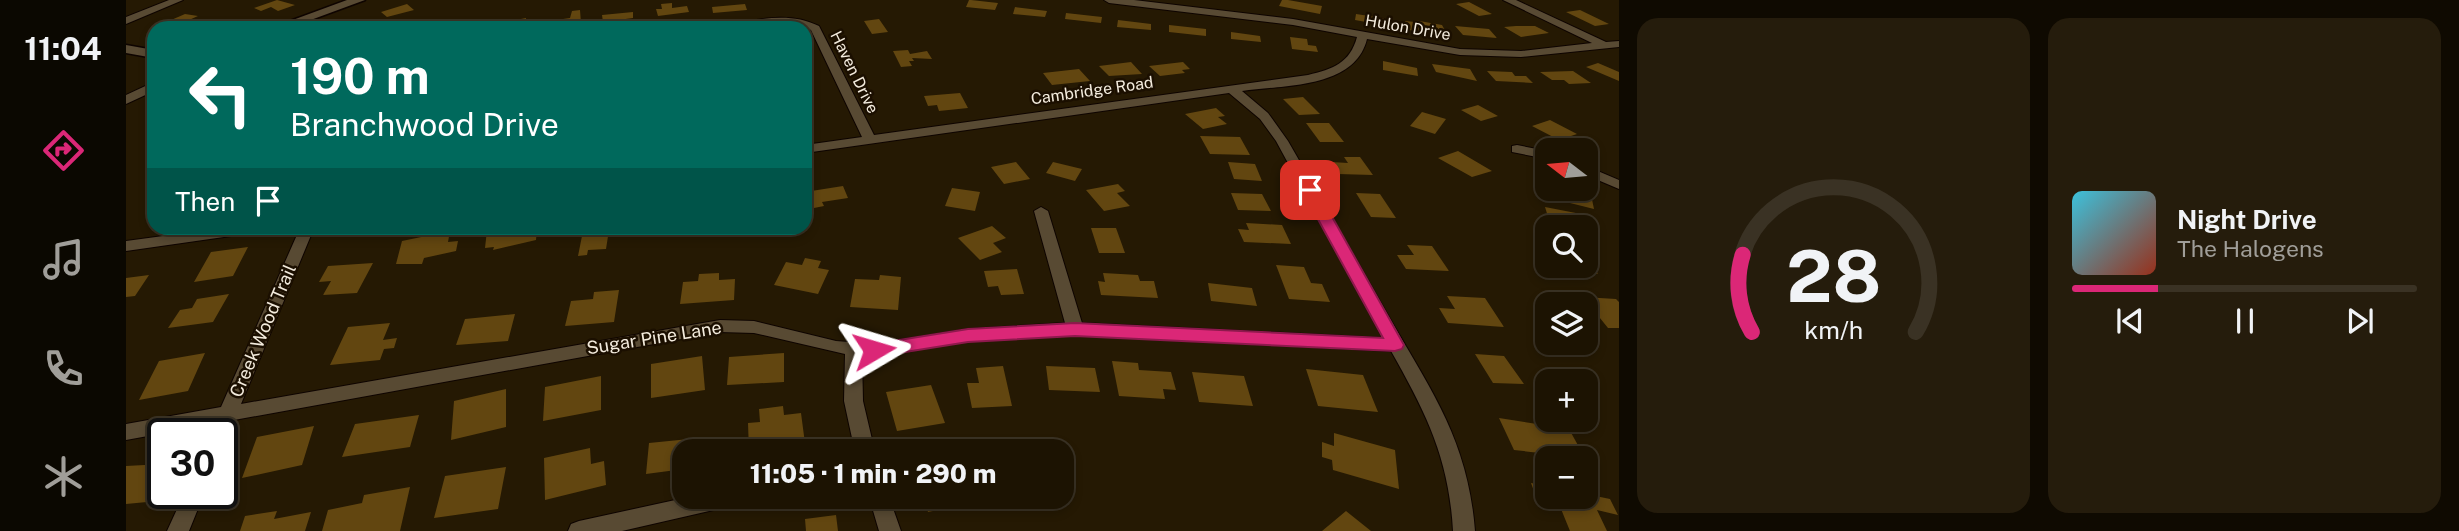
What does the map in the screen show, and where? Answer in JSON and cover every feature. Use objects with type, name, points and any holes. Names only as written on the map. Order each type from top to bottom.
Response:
[{"type":"street","points":[[126,21],[178,0]]},
{"type":"street","points":[[298,21],[359,0]]},
{"type":"street","name":"Hulon Drive","points":[[1109,0],[1293,22],[1439,49],[1482,54],[1544,53],[1619,44]]},
{"type":"street","points":[[1508,0],[1619,52]]},
{"type":"street","name":"Haven Drive","points":[[812,26],[822,40],[870,140]]},
{"type":"street","name":"Cambridge Road","points":[[812,148],[1308,78],[1345,67],[1358,56],[1363,35]]},
{"type":"street","points":[[126,49],[147,53]]},
{"type":"street","points":[[1231,88],[1264,116],[1282,141],[1451,447],[1460,475],[1464,531]]},
{"type":"street","points":[[126,100],[147,90]]},
{"type":"street","points":[[1517,149],[1535,153]]},
{"type":"street","points":[[1598,175],[1619,185]]},
{"type":"street","points":[[1041,211],[1075,330]]},
{"type":"street","points":[[126,246],[203,235]]},
{"type":"street","name":"Creek Wood Trail","points":[[226,418],[304,235]]},
{"type":"street","name":"Sugar Pine Lane","points":[[126,432],[720,326],[754,327],[854,349],[892,349],[968,335],[1075,330],[1395,345]]},
{"type":"street","points":[[854,349],[850,388],[853,410],[862,439]]},
{"type":"street","points":[[178,531],[188,509]]},
{"type":"street","points":[[579,531],[677,509]]},
{"type":"street","points":[[883,509],[890,531]]},
{"type":"building","points":[[277,0],[295,5],[278,11],[271,7],[261,11],[254,8]]},
{"type":"building","points":[[969,0],[998,3],[995,10],[966,7]]},
{"type":"building","points":[[1282,0],[1322,6],[1320,14],[1279,6]]},
{"type":"building","points":[[1469,2],[1492,14],[1479,16],[1456,4]]},
{"type":"building","points":[[672,3],[672,8],[687,6],[689,12],[658,16],[656,9],[662,9],[661,4]]},
{"type":"building","points":[[407,4],[414,10],[387,17],[381,12]]},
{"type":"building","points":[[745,4],[747,10],[713,13],[712,7]]},
{"type":"building","points":[[1015,7],[1047,11],[1045,17],[1013,14]]},
{"type":"building","points":[[580,10],[581,21],[549,21],[570,18],[572,11]]},
{"type":"building","points":[[1580,10],[1609,24],[1595,26],[1566,12]]},
{"type":"building","points":[[633,12],[633,18],[603,21],[602,15]]},
{"type":"building","points":[[1066,13],[1102,17],[1101,23],[1065,19]]},
{"type":"building","points":[[185,14],[198,16],[187,21],[169,21]]},
{"type":"building","points":[[1356,14],[1389,19],[1389,26],[1355,20]]},
{"type":"building","points":[[879,19],[888,32],[872,34],[864,21]]},
{"type":"building","points":[[1118,20],[1151,24],[1151,30],[1117,27]]},
{"type":"building","points":[[1414,20],[1442,25],[1447,34],[1408,30],[1405,21],[1415,22]]},
{"type":"building","points":[[1169,25],[1206,29],[1206,36],[1169,32]]},
{"type":"building","points":[[1455,26],[1489,29],[1497,38],[1463,35]]},
{"type":"building","points":[[1535,26],[1549,33],[1521,37],[1504,27]]},
{"type":"building","points":[[1231,32],[1260,36],[1261,42],[1231,39]]},
{"type":"building","points":[[1290,37],[1307,39],[1308,45],[1316,46],[1318,52],[1292,49]]},
{"type":"building","points":[[908,50],[910,54],[927,51],[932,59],[912,58],[914,61],[909,61],[912,66],[901,67],[893,51]]},
{"type":"building","points":[[1383,61],[1417,68],[1418,76],[1383,70]]},
{"type":"building","points":[[1131,62],[1142,74],[1109,76],[1099,66]]},
{"type":"building","points":[[1183,62],[1190,69],[1182,70],[1185,73],[1160,76],[1149,66]]},
{"type":"building","points":[[1598,63],[1619,72],[1619,81],[1586,67]]},
{"type":"building","points":[[1432,64],[1470,69],[1477,81],[1436,72]]},
{"type":"building","points":[[1079,69],[1090,81],[1052,85],[1043,73]]},
{"type":"building","points":[[1487,71],[1512,72],[1515,76],[1526,76],[1533,83],[1496,81]]},
{"type":"building","points":[[1573,71],[1591,83],[1569,84],[1564,80],[1552,80],[1540,72]]},
{"type":"building","points":[[960,93],[968,108],[939,111],[937,105],[928,106],[924,96]]},
{"type":"building","points":[[1303,97],[1320,114],[1299,115],[1283,99]]},
{"type":"building","points":[[1478,105],[1498,116],[1481,121],[1461,110]]},
{"type":"building","points":[[1216,108],[1225,116],[1218,117],[1227,124],[1203,129],[1185,114]]},
{"type":"building","points":[[1422,112],[1446,119],[1435,134],[1410,126]]},
{"type":"building","points":[[1550,120],[1577,134],[1555,138],[1532,126]]},
{"type":"building","points":[[1306,123],[1329,123],[1344,142],[1320,142]]},
{"type":"building","points":[[1200,136],[1240,137],[1250,155],[1210,154]]},
{"type":"building","points":[[1458,151],[1492,171],[1472,177],[1438,158]]},
{"type":"building","points":[[1344,157],[1360,157],[1373,175],[1338,174],[1331,162],[1348,163]]},
{"type":"building","points":[[1016,162],[1030,179],[1004,184],[991,167]]},
{"type":"building","points":[[1053,162],[1082,169],[1075,181],[1046,173]]},
{"type":"building","points":[[1228,162],[1255,164],[1262,181],[1234,179]]},
{"type":"building","points":[[1118,184],[1125,191],[1117,193],[1130,206],[1104,211],[1086,190]]},
{"type":"building","points":[[843,186],[848,198],[822,202],[824,206],[814,208],[812,191]]},
{"type":"building","points":[[952,188],[980,192],[975,211],[945,206]]},
{"type":"building","points":[[1231,193],[1262,194],[1271,211],[1238,210]]},
{"type":"building","points":[[1356,193],[1380,194],[1396,218],[1371,217]]},
{"type":"building","points":[[1592,201],[1594,209],[1566,202]]},
{"type":"building","points":[[1545,207],[1581,215],[1547,215]]},
{"type":"building","points":[[1246,223],[1282,225],[1291,244],[1244,242],[1238,229],[1249,230]]},
{"type":"building","points":[[992,226],[1006,238],[993,243],[1002,252],[980,260],[958,238]]},
{"type":"building","points":[[1091,228],[1116,228],[1125,253],[1099,253]]},
{"type":"building","points":[[431,235],[449,235],[448,242],[458,241],[456,251],[424,258],[422,264],[396,264],[402,241]]},
{"type":"building","points":[[486,235],[536,235],[536,240],[493,250],[494,247],[485,248]]},
{"type":"building","points":[[608,235],[606,249],[588,250],[587,255],[578,256],[582,236]]},
{"type":"building","points":[[1407,245],[1432,246],[1449,271],[1406,269],[1397,255],[1414,255]]},
{"type":"building","points":[[248,247],[233,276],[194,282],[211,252]]},
{"type":"building","points":[[805,258],[821,261],[818,268],[829,270],[818,294],[774,285],[786,262],[802,265]]},
{"type":"building","points":[[373,263],[357,293],[323,295],[331,281],[319,282],[328,266]]},
{"type":"building","points":[[1276,265],[1304,267],[1311,283],[1322,284],[1330,302],[1289,299]]},
{"type":"building","points":[[1017,269],[1024,294],[1001,295],[998,286],[988,287],[984,271]]},
{"type":"building","points":[[719,273],[719,280],[735,279],[734,300],[680,304],[683,282],[698,281],[699,274]]},
{"type":"building","points":[[1103,273],[1138,275],[1140,281],[1154,281],[1158,298],[1101,295],[1098,281],[1105,282]]},
{"type":"building","points":[[149,275],[135,296],[126,297],[126,278]]},
{"type":"building","points":[[880,275],[901,277],[898,310],[850,307],[855,279],[879,280]]},
{"type":"building","points":[[1208,283],[1252,288],[1257,306],[1211,301]]},
{"type":"building","points":[[619,290],[614,322],[565,326],[571,301],[593,299],[594,292]]},
{"type":"building","points":[[229,294],[213,322],[168,328],[180,310],[192,308],[197,299]]},
{"type":"building","points":[[1447,296],[1485,298],[1504,327],[1448,323],[1439,308],[1455,309]]},
{"type":"building","points":[[1598,298],[1616,299],[1619,302],[1619,328],[1608,328],[1598,316]]},
{"type":"building","points":[[515,314],[508,341],[456,345],[465,319]]},
{"type":"building","points":[[390,323],[383,340],[397,338],[394,348],[384,349],[380,360],[330,365],[348,327]]},
{"type":"building","points":[[205,353],[188,391],[139,400],[159,361]]},
{"type":"building","points":[[784,353],[784,382],[727,385],[729,357]]},
{"type":"building","points":[[1475,354],[1504,356],[1524,384],[1493,383]]},
{"type":"building","points":[[702,356],[705,390],[651,398],[651,364]]},
{"type":"building","points":[[1112,361],[1138,363],[1139,370],[1171,372],[1176,390],[1163,389],[1165,399],[1119,396]]},
{"type":"building","points":[[1003,366],[1012,406],[972,408],[967,383],[979,383],[976,368]]},
{"type":"building","points":[[1046,366],[1095,368],[1100,392],[1049,390]]},
{"type":"building","points":[[1306,369],[1363,375],[1378,412],[1318,406]]},
{"type":"building","points":[[1192,372],[1244,376],[1253,406],[1199,402]]},
{"type":"building","points":[[601,376],[601,410],[543,421],[545,387]]},
{"type":"building","points":[[931,385],[945,423],[897,431],[886,392]]},
{"type":"building","points":[[506,389],[506,427],[451,440],[454,401]]},
{"type":"building","points":[[783,406],[784,415],[801,413],[804,439],[749,439],[748,423],[760,422],[759,409]]},
{"type":"building","points":[[419,415],[410,447],[342,457],[355,424]]},
{"type":"building","points":[[1499,418],[1535,424],[1535,432],[1571,432],[1578,446],[1535,446],[1535,452],[1514,450]]},
{"type":"building","points":[[314,426],[302,465],[242,478],[257,437]]},
{"type":"building","points":[[1334,433],[1395,450],[1399,489],[1333,470],[1332,460],[1322,457],[1322,442],[1334,446]]},
{"type":"building","points":[[672,441],[672,471],[646,474],[649,443]]},
{"type":"building","points":[[590,448],[591,464],[604,461],[606,485],[545,500],[544,458]]},
{"type":"building","points":[[147,465],[147,502],[126,504],[126,466]]},
{"type":"building","points":[[506,467],[498,509],[434,518],[445,476]]},
{"type":"building","points":[[410,487],[400,531],[322,531],[328,510],[362,503],[364,495]]},
{"type":"building","points":[[1598,496],[1610,499],[1618,515],[1597,510],[1607,531],[1570,531],[1561,509],[1598,509]]},
{"type":"building","points":[[277,511],[274,519],[311,512],[305,531],[240,531],[245,516]]},
{"type":"building","points":[[1346,511],[1371,531],[1322,531]]},
{"type":"building","points":[[836,515],[838,531],[806,531],[805,519]]},
{"type":"route","points":[[874,350],[968,335],[1075,330],[1395,345],[1310,190]]}]
